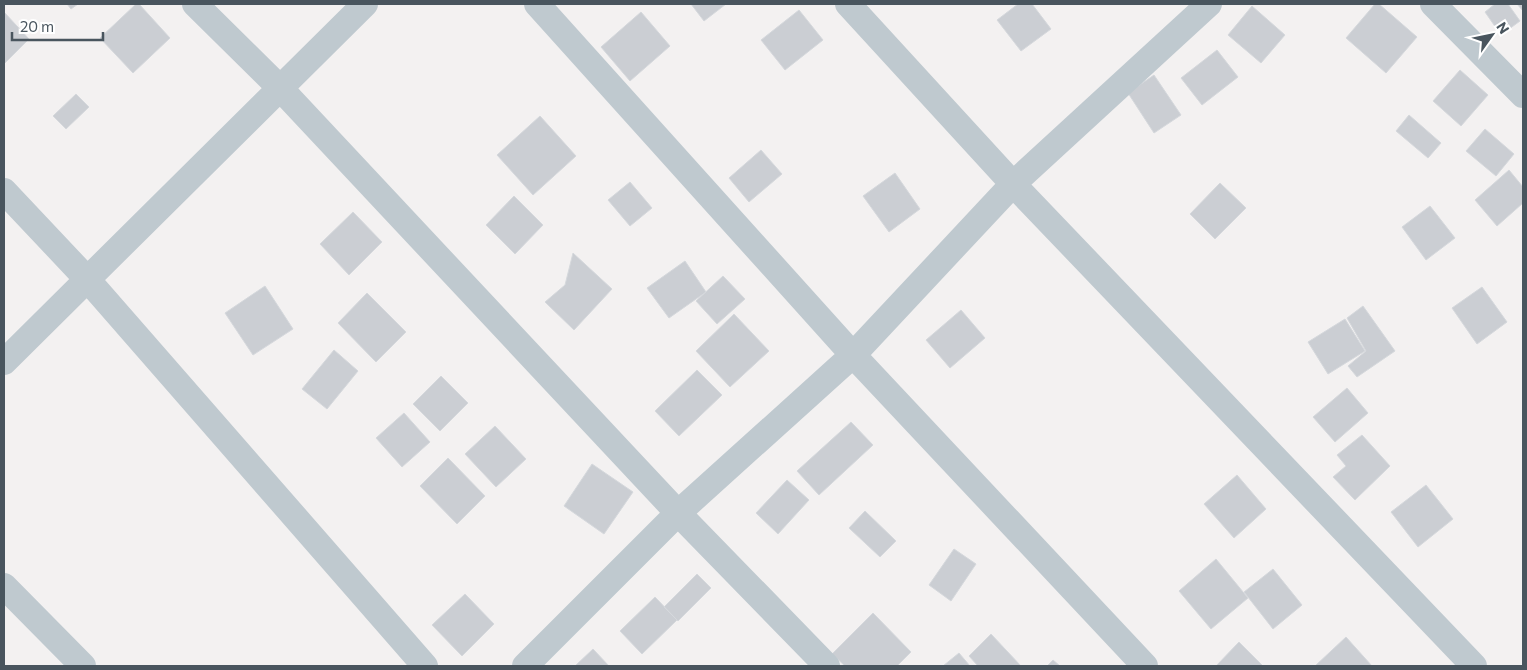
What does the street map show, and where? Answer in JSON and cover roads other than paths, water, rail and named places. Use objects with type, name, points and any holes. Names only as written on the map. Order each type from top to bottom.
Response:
[{"type":"street","points":[[195,4],[280,88],[678,513],[827,666]]},
{"type":"street","points":[[4,362],[365,4]]},
{"type":"street","points":[[537,4],[853,354],[1145,666]]},
{"type":"street","points":[[848,4],[1013,184],[1474,666]]},
{"type":"street","points":[[525,666],[678,513],[853,354],[1013,184],[1209,4]]},
{"type":"street","points":[[1433,4],[1523,95]]},
{"type":"street","points":[[4,191],[87,279],[424,666]]},
{"type":"street","points":[[4,586],[83,666]]}]
